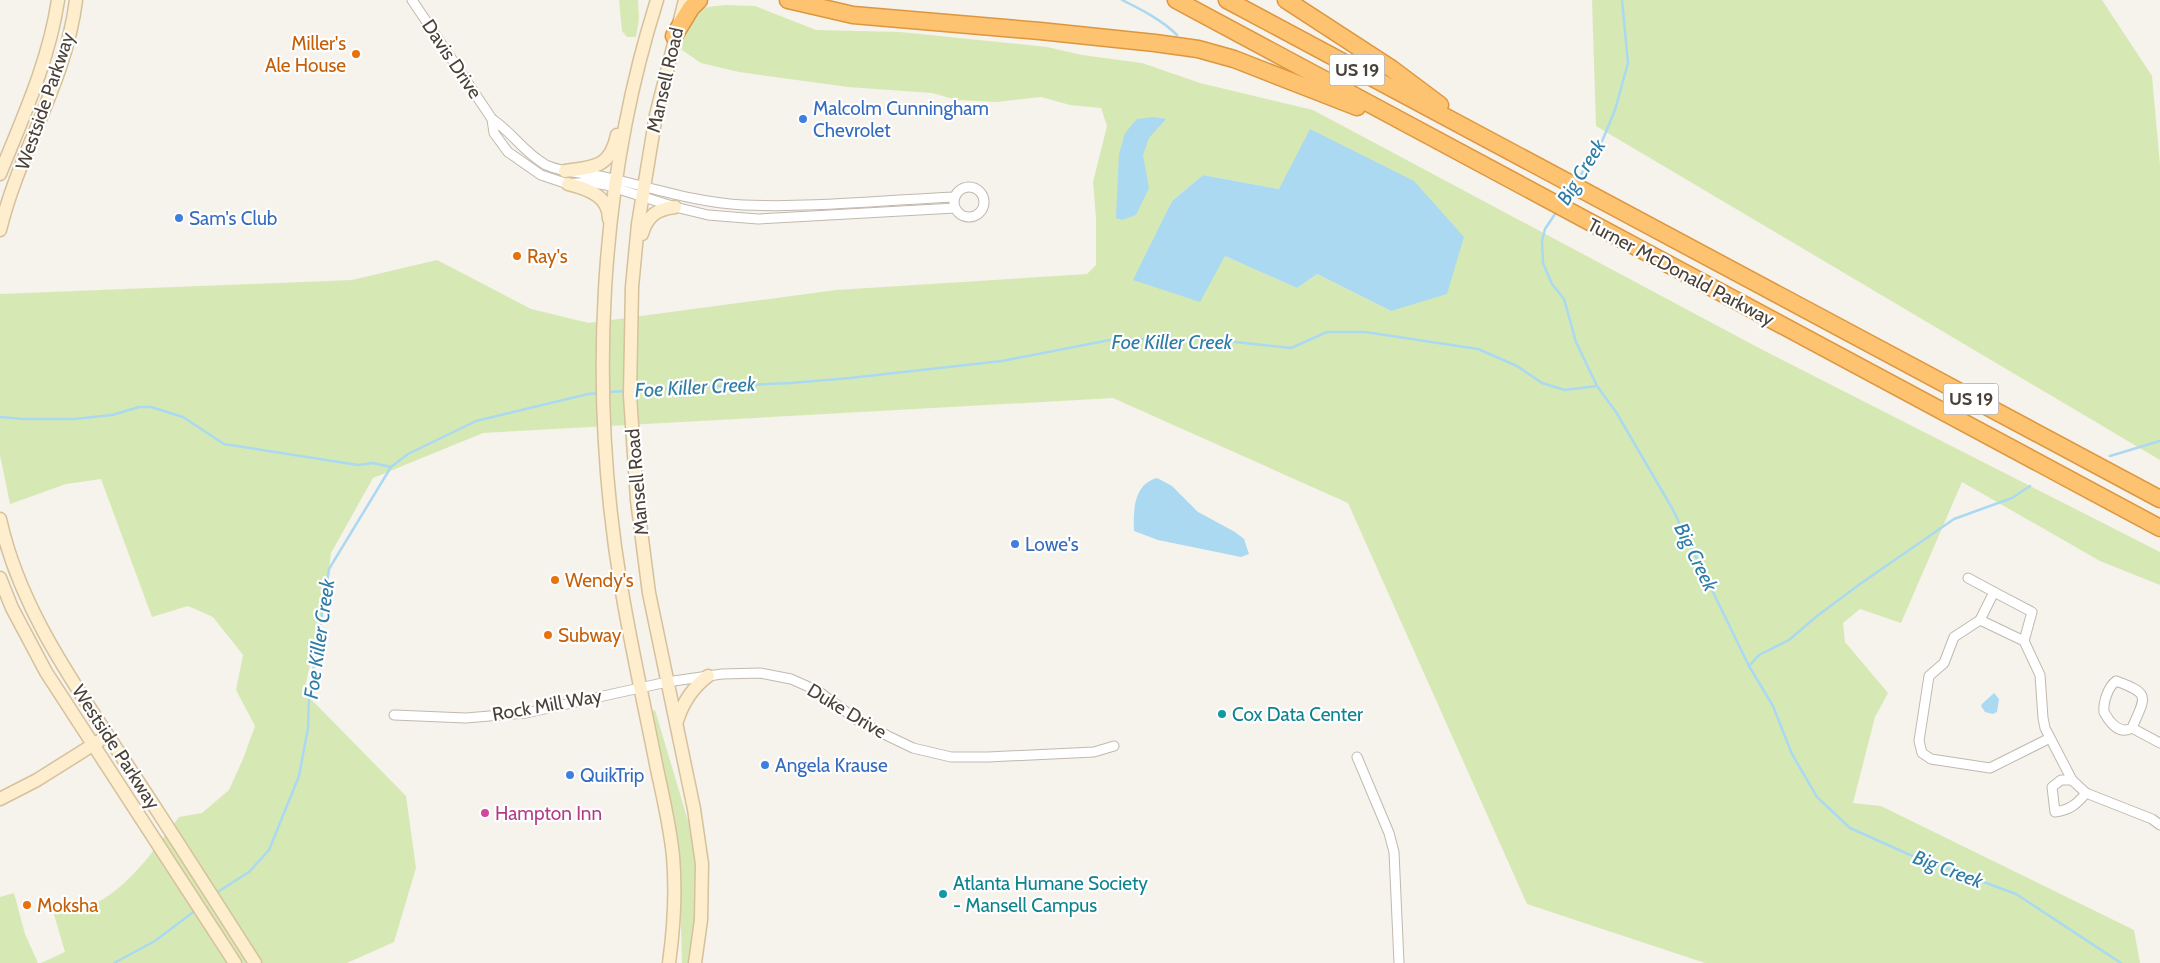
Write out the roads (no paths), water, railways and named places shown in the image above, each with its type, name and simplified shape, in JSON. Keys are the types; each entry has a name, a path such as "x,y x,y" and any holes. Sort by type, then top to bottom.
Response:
{"highway":[{"path":"674,36 691,8 699,0"},
{"path":"788,0 853,15 1040,31 1198,49 1252,65 1422,132"},
{"name":"Turner McDonald Parkway","path":"1176,0 2160,528"},
{"name":"Turner McDonald Parkway","path":"1227,0 2160,499"},
{"path":"1286,0 1392,70 1488,140"}],"main road":[{"name":"Westside Parkway","path":"0,174 38,79 54,26 58,0"},
{"name":"Westside Parkway","path":"0,230 61,65 71,30 76,0"},
{"name":"Mansell Road","path":"657,0 634,87 617,184 608,252 603,350 607,487 616,555 673,855 674,924 669,963"},
{"name":"Mansell Road","path":"685,0 674,36 656,115 643,192 635,255 630,352 632,438 637,500 649,593 694,809 702,864 701,920 695,963"},
{"path":"565,171 596,166 611,155 623,104 634,87"},
{"path":"568,184 596,194 608,208 608,252"},
{"path":"635,255 648,220 662,208 675,207"},
{"name":"Westside Parkway","path":"0,519 16,571 30,605 64,668 256,963"},
{"name":"Westside Parkway","path":"0,578 37,656 106,766 235,963"},
{"path":"676,724 682,705 696,685 708,676"},
{"path":"72,759 79,735 77,720"},
{"path":"0,799 37,780 107,735"},
{"path":"72,759 100,762 106,766"}],"street":[{"name":"Davis Drive","path":"412,0 492,119 504,127 515,141 530,154 546,164 565,171 617,184"},
{"name":"Davis Drive","path":"492,119 494,133 508,152 541,176 568,184 588,182 617,184"},
{"path":"524,165 530,154"},
{"path":"617,184 643,192 675,207 708,215 750,219 955,208"},
{"path":"969,186 979,190 985,199 984,209 976,216 964,217 955,208 955,197 958,192 969,186"},
{"path":"643,192 743,205 790,205 955,197"},
{"path":"1968,578 2032,612 2024,641"},
{"path":"1994,592 1980,620 1954,637 1944,663 1929,676 1919,741 1922,753 1931,760 1990,768 2050,738"},
{"path":"1980,620 2024,641 2037,664 2040,675 2043,718 2050,738 2072,780 2086,792 2152,819 2160,825"},
{"name":"Duke Drive","path":"667,682 708,676 760,673 791,679 818,691 857,720 888,736 913,748 951,756 988,757 1094,752 1114,746"},
{"path":"2116,681 2138,689 2143,695 2143,702 2132,728 2126,731 2119,730 2104,712 2105,701 2116,681"},
{"name":"Rock Mill Way","path":"394,715 466,718 526,713 667,682"},
{"path":"2132,728 2160,743"},
{"path":"1357,757 1389,833 1394,852 1400,963"},
{"path":"2072,780 2061,780 2052,787 2055,812 2065,810 2076,804 2086,792"}],"water":[{"path":"1154,117 1166,119 1149,138 1143,155 1149,188 1136,215 1122,220 1116,218 1119,154 1125,133 1137,119"},
{"path":"1310,129 1414,181 1464,237 1447,294 1391,311 1317,274 1297,288 1225,256 1200,302 1133,280 1172,201 1203,175 1279,189"},
{"path":"1157,478 1172,486 1198,512 1244,539 1249,554 1241,557 1158,540 1134,531 1136,499 1139,492 1149,481"},
{"path":"1994,693 1999,699 1997,712 1993,714 1985,712 1981,706"}],"waterway":[{"path":"1122,0 1158,20 1177,35"},
{"name":"Big Creek","path":"1577,181 1603,139 1615,110 1628,63 1622,0"},
{"name":"Big Creek","path":"1563,202 1571,190"},
{"name":"Big Creek","path":"1557,211 1545,229 1542,241 1543,263 1552,284 1564,299 1576,342 1597,386 1616,412 1672,508 1749,666 1773,706 1792,754 1817,797 1850,828 1908,854 2016,894 2121,963"},
{"name":"Foe Killer Creek","path":"635,390 791,383 850,378 1002,361 1115,339 1207,339 1291,348 1327,332 1365,332 1478,349 1517,366 1542,383 1565,390 1597,386"},
{"name":"Foe Killer Creek","path":"608,392 627,391"},
{"name":"Foe Killer Creek","path":"216,893 249,872 269,850 299,776 308,728 309,697 329,569 391,467 408,454 476,421 588,394 600,393"},
{"path":"0,417 75,419 112,415 139,407 151,407 183,417 224,444 358,465 373,463 391,467"},
{"path":"2110,456 2160,441"},
{"path":"1749,666 1759,655 1789,640 1817,616 1860,584 1954,519 2012,498 2030,486"},
{"name":"Foe Killer Creek","path":"114,963 155,941 196,910"}],"place":[{"name":"Miller's Ale House","path":"356,54"},
{"name":"Malcolm Cunningham Chevrolet","path":"803,119"},
{"name":"Sam's Club","path":"179,218"},
{"name":"Ray's","path":"517,256"},
{"name":"Lowe's","path":"1015,544"},
{"name":"Wendy's","path":"555,580"},
{"name":"Subway","path":"548,635"},
{"name":"Cox Data Center","path":"1222,714"},
{"name":"Angela Krause","path":"765,765"},
{"name":"QuikTrip","path":"570,775"},
{"name":"Hampton Inn","path":"485,813"},
{"name":"Atlanta Humane Society - Mansell Campus","path":"943,894"},
{"name":"Moksha","path":"27,905"}]}
